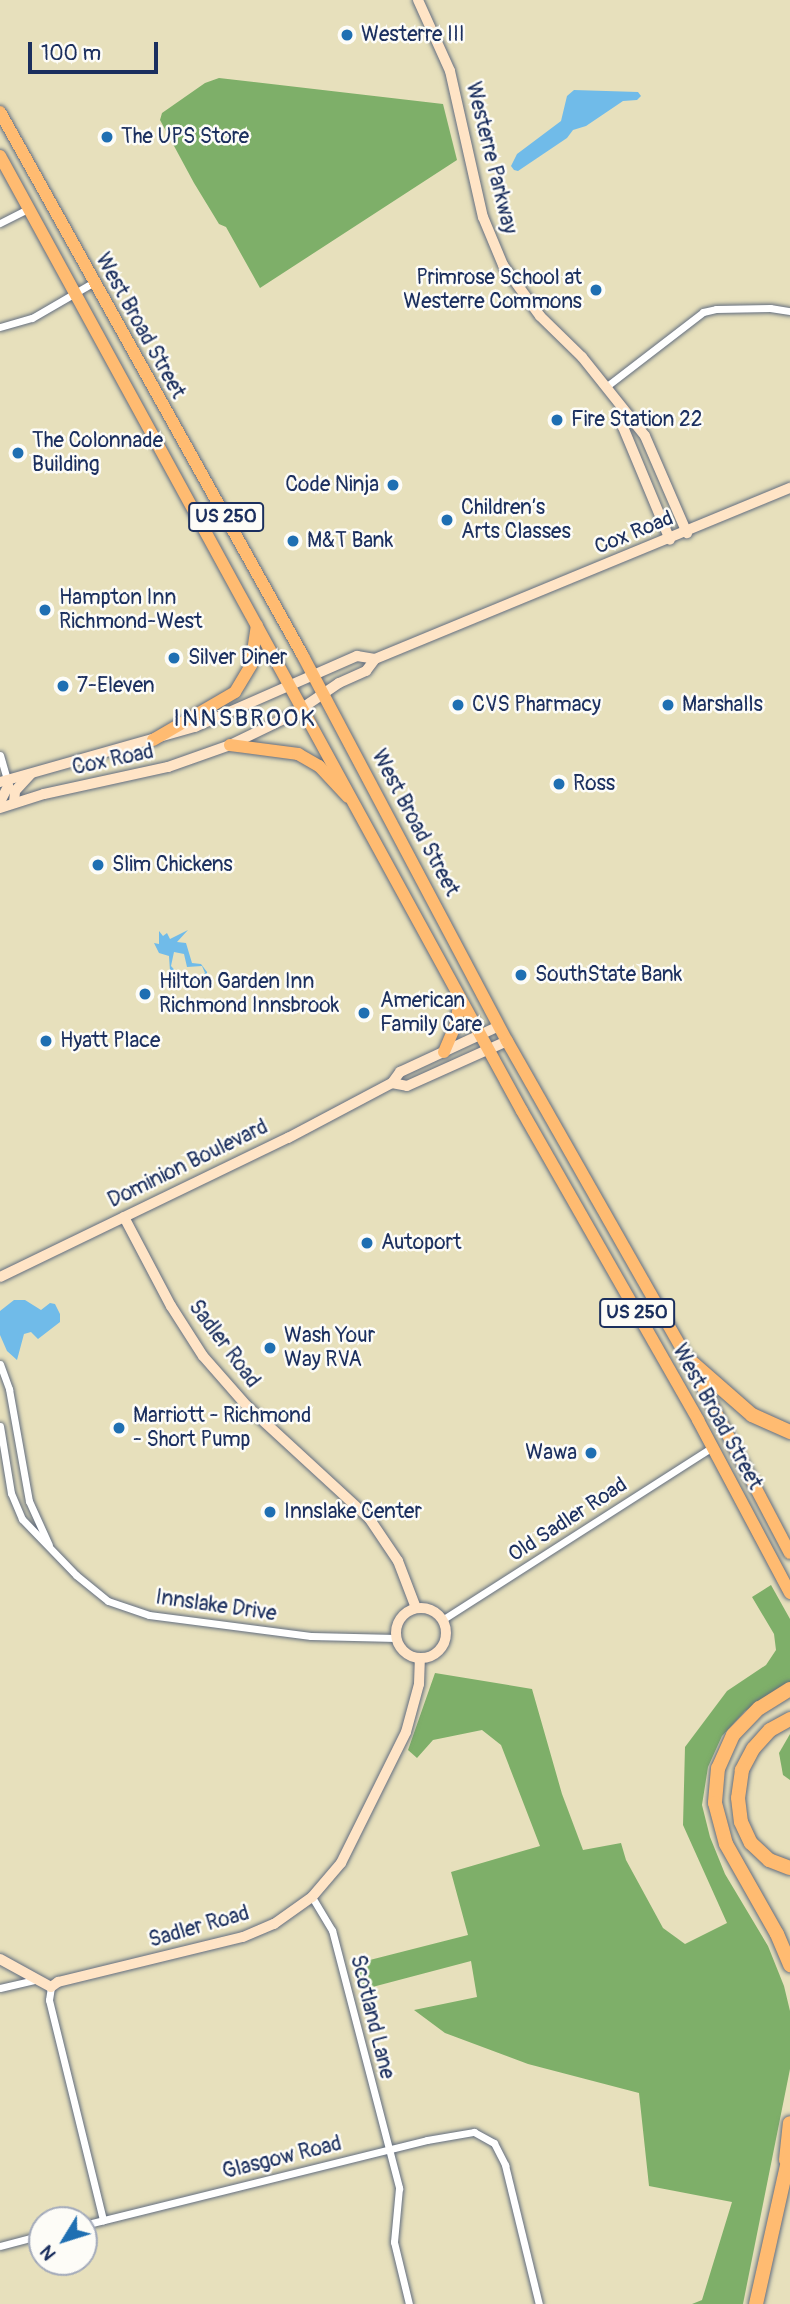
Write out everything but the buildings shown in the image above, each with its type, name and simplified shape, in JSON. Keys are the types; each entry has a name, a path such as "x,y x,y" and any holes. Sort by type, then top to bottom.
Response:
{"highway":[{"path":"688,1359 752,1415 790,1432"},
{"path":"790,1689 759,1708 733,1735 718,1768 715,1789 716,1815 726,1844 777,1934 790,1965"},
{"path":"790,1719 770,1730 753,1749 742,1770 738,1798 741,1822 751,1843 769,1860 790,1868"},
{"path":"785,2170 790,2123"},
{"path":"756,2304 790,2152"}],"main road":[{"name":"West Broad Street","path":"0,113 314,675 507,1041 688,1359 790,1553"},
{"name":"West Broad Street","path":"0,156 480,1035 712,1447 790,1593"},
{"path":"153,740 235,692 251,665 257,625"},
{"path":"230,746 298,754 319,766 338,789 354,802"},
{"path":"443,1052 456,1024 460,997"}],"street":[{"name":"Westerre Parkway","path":"418,0 450,71 492,244 516,287 607,386 645,436 687,533"},
{"path":"0,223 29,208"},
{"path":"0,327 24,322 94,282"},
{"path":"607,386 703,312 716,309 770,308 790,311"},
{"name":"Westerre Parkway","path":"624,411 623,428 670,540"},
{"name":"Cox Road","path":"0,808 159,770 230,746 303,709 366,671 375,659 687,533 790,488"},
{"name":"Cox Road","path":"4,781 209,722 357,656 375,659"},
{"path":"0,755 4,781 8,786 0,802"},
{"path":"14,803 15,791 33,772"},
{"name":"Dominion Boulevard","path":"0,1277 392,1083 400,1072 499,1026"},
{"name":"Dominion Boulevard","path":"392,1083 407,1086 507,1041"},
{"name":"Sadler Road","path":"124,1217 171,1306 203,1356 247,1406 369,1518 398,1561 416,1608"},
{"name":"Innslake Drive","path":"0,1364 11,1400 29,1501 52,1552"},
{"name":"Innslake Drive","path":"0,1426 16,1506 29,1528 93,1591 132,1611 311,1636 396,1638"},
{"name":"Old Sadler Road","path":"443,1620 712,1447"},
{"path":"416,1608 431,1610 443,1620 446,1635 444,1644 433,1656 420,1659 403,1651 396,1638 400,1619 416,1608"},
{"name":"Sadler Road","path":"51,1987 58,1982 243,1937 274,1924 312,1897 341,1863 406,1732 417,1692 420,1659"},
{"name":"Scotland Lane","path":"312,1897 332,1930 399,2188 394,2242 409,2304"},
{"path":"0,1959 51,1987 49,2000 103,2220"},
{"path":"0,1988 34,1980"},
{"name":"Glasgow Road","path":"98,2221 388,2150 474,2132 489,2138 499,2149 539,2304"},
{"path":"0,2246 28,2239"}],"green space":[{"path":"219,78 443,104 457,160 260,288 226,227 219,224 194,183 160,120 162,113 205,83"},
{"path":"771,1585 790,1619 790,1683 745,1711 722,1736 708,1767 702,1805 710,1837 725,1874 768,1946 784,1986 790,2011 790,2069 743,2304 692,2304 702,2300 732,2202 649,2186 639,2093 528,2064 445,2033 414,2010 477,1997 471,1961 361,1990 358,1963 468,1935 451,1872 540,1846 501,1745 482,1730 433,1740 417,1758 408,1750 435,1673 532,1689 562,1794 583,1850 621,1843 626,1860 663,1928 685,1944 727,1923 683,1825 685,1747 727,1691 766,1665 776,1650 774,1634 752,1597"},
{"path":"790,1734 790,1780 783,1775 779,1753"}],"water":[{"path":"574,90 638,92 641,96 637,100 623,101 586,126 573,130 567,138 518,171 514,170 511,166 517,154 561,121 567,96"},
{"path":"188,930 177,942 186,943 192,963 201,964 207,975 201,978 205,973 202,966 187,967 184,954 174,952 171,966 178,974 187,973 188,978 198,983 195,985 170,971 169,956 159,953 154,943 159,944 159,931 163,936 167,933 170,939"},
{"path":"14,1300 25,1300 41,1310 50,1303 55,1304 60,1314 60,1322 38,1339 31,1332 24,1334 17,1360 7,1351 0,1335 0,1311"}],"place":[{"name":"Westerre III","path":"347,35"},
{"name":"The UPS Store","path":"107,137"},
{"name":"Primrose School at Westerre Commons","path":"596,290"},
{"name":"Fire Station 22","path":"557,420"},
{"name":"The Colonnade Building","path":"18,453"},
{"name":"Code Ninja","path":"393,485"},
{"name":"Children’s Arts Classes","path":"447,520"},
{"name":"M&T Bank","path":"293,541"},
{"name":"Hampton Inn Richmond-West","path":"45,610"},
{"name":"Silver Diner","path":"174,658"},
{"name":"7-Eleven","path":"63,686"},
{"name":"CVS Pharmacy","path":"458,705"},
{"name":"Marshalls","path":"668,705"},
{"name":"Ross","path":"559,784"},
{"name":"Slim Chickens","path":"98,865"},
{"name":"SouthState Bank","path":"521,975"},
{"name":"Hilton Garden Inn Richmond Innsbrook","path":"145,994"},
{"name":"American Family Care","path":"364,1013"},
{"name":"Hyatt Place","path":"46,1041"},
{"name":"Autoport","path":"367,1243"},
{"name":"Wash Your Way RVA","path":"270,1348"},
{"name":"Marriott - Richmond - Short Pump","path":"119,1428"},
{"name":"Wawa","path":"591,1453"},
{"name":"Innslake Center","path":"270,1512"}],"district":[{"name":"INNSBROOK","path":"245,719"}]}
